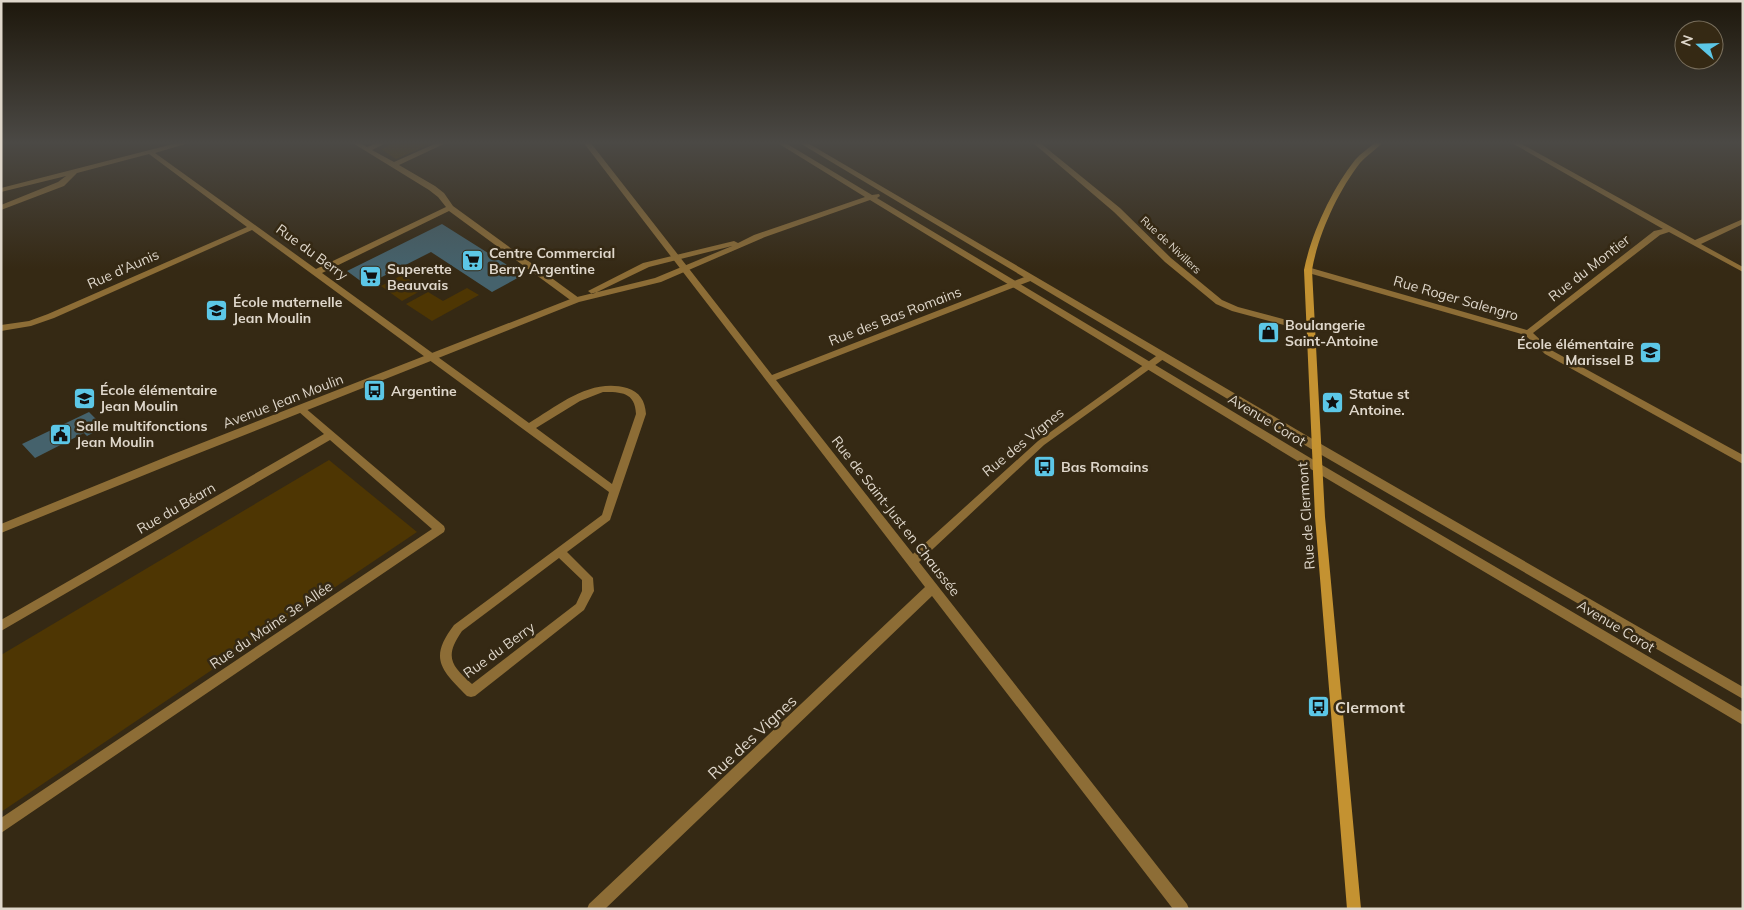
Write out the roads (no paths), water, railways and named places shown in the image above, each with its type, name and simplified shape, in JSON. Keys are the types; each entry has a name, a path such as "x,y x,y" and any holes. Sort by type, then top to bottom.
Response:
{"main road":[{"name":"Rue de Clermont","path":"1345,184 1312,246 1308,270 1320,517 1354,909"}],"street":[{"path":"1,190 23,184"},
{"path":"1,208 60,184"},
{"name":"Rue du Berry","path":"195,184 615,491"},
{"path":"426,184 441,195 450,208 576,300"},
{"name":"Rue de Saint-Just en Chaussée","path":"619,184 1182,909"},
{"name":"Avenue Corot","path":"850,184 1318,468 1743,719"},
{"name":"Avenue Corot","path":"872,184 1317,447 1743,694"},
{"name":"Rue de Nivillers","path":"1086,184 1117,210 1168,260 1219,302 1235,309 1310,329"},
{"path":"1590,184 1743,270"},
{"path":"762,236 886,193"},
{"path":"315,273 450,208"},
{"path":"1696,243 1743,221"},
{"name":"Rue d’Aunis","path":"1,328 30,323 51,316 253,227"},
{"name":"Rue du Montier","path":"1528,333 1657,232 1670,229"},
{"name":"Avenue Jean Moulin","path":"1,529 576,300 633,270 676,257 762,236"},
{"name":"Avenue Jean Moulin","path":"576,300 658,280 762,236"},
{"name":"Rue Roger Salengro","path":"1308,270 1528,333 1548,352 1743,460"},
{"name":"Rue des Bas Romains","path":"770,379 1030,278"},
{"name":"Rue des Vignes","path":"912,561 1041,443 1162,356"},
{"name":"Rue du Berry","path":"529,428 590,392 614,388 622,389 634,395 641,406 641,414 606,517 458,628 450,638 445,650 444,660 447,668 471,692 580,607 588,591 587,578 560,552"},
{"path":"301,409 331,435"},
{"name":"Rue du Béarn","path":"1,626 331,435"},
{"name":"Rue du Maine 3e Allée","path":"1,826 440,529 331,435"},
{"name":"Rue des Vignes","path":"594,909 932,588"}],"place":[{"name":"Centre Commercial Berry Argentine","path":"473,261"},
{"name":"Superette Beauvais","path":"371,277"},
{"name":"École maternelle Jean Moulin","path":"217,310"},
{"name":"Boulangerie Saint-Antoine","path":"1269,333"},
{"name":"École élémentaire Marissel B","path":"1650,352"},
{"name":"Argentine","path":"375,391"},
{"name":"École élémentaire Jean Moulin","path":"84,398"},
{"name":"Statue st Antoine.","path":"1333,402"},
{"name":"Salle multifonctions Jean Moulin","path":"60,434"},
{"name":"Bas Romains","path":"1045,467"},
{"name":"Clermont","path":"1319,707"}]}
